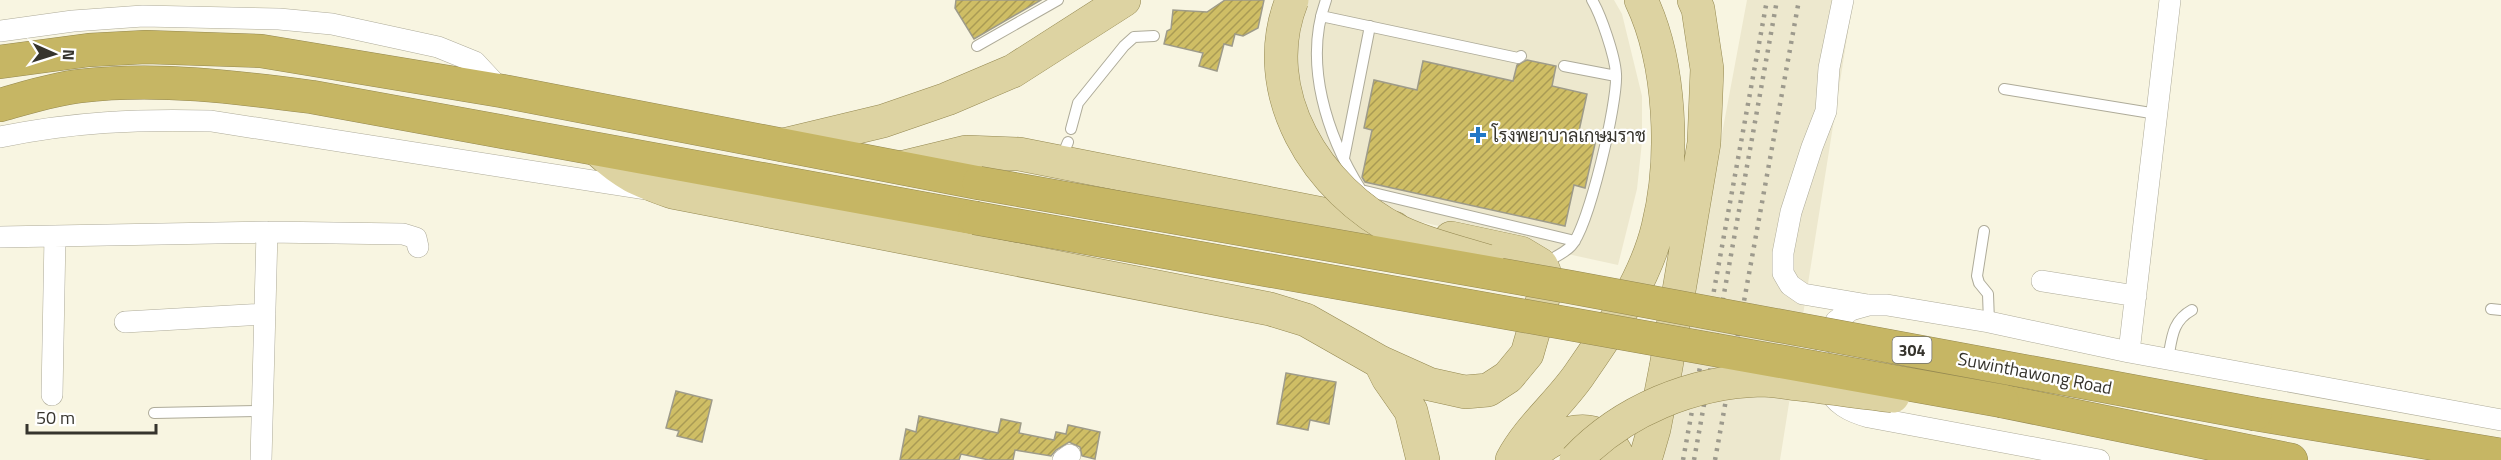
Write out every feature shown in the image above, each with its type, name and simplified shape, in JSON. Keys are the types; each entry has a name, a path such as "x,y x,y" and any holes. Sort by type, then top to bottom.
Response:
{"highway":[{"name":"Suwinthawong Road","path":"0,62 89,50 135,48 261,51 502,91 979,183 1570,287 2254,414 2501,455"},
{"name":"Suwinthawong Road","path":"0,105 79,86 129,83 234,87 312,97 2002,401 2291,460"}],"main road":[{"path":"783,145 883,121 947,99 1013,71 1095,14 1124,0"},
{"path":"1292,0 1281,40 1282,72 1288,104 1297,133 1316,162 1341,190 1367,212 1400,232 1570,287"},
{"path":"1512,460 1521,443 1577,378 1613,326 1640,275 1658,228 1665,184 1666,102 1660,55 1641,0"},
{"path":"1645,460 1654,429 1666,367 1704,143 1707,69 1698,9 1694,0"},
{"path":"598,150 634,179 672,192 1270,309 1306,320 1380,362 1417,379 1447,389 1465,392 1488,390 1508,377 1527,354 1546,288 1541,265 1532,258 1504,248 1064,152 1019,154 966,152 904,167"},
{"path":"1380,362 1411,411 1423,460"},
{"path":"1576,460 1590,445 1617,425 1649,408 1687,392 1722,384 1762,380 1963,403 2002,401"},
{"path":"1528,460 1536,450 1556,436 1570,431 1584,431 1598,436 1610,445 1619,460"}],"street":[{"path":"1843,0 1829,68 1826,111 1791,212 1783,253 1783,273 1790,285 1803,294 1989,322 2129,352 2501,420"},
{"path":"2129,352 2170,0"},
{"path":"0,31 73,21 143,16 279,19 333,24 438,47 475,63 502,91"},
{"path":"0,137 88,122 138,119 211,121 606,184 672,192"},
{"path":"261,460 267,232"},
{"path":"0,237 267,232 403,234 416,238 418,247"},
{"path":"52,395 55,236"},
{"path":"2042,281 2136,296"},
{"path":"1869,305 1851,310 1836,321 1826,336 1820,354 1821,372 1827,388 1838,402 1852,412 2099,460"},
{"path":"125,322 265,314"}],"lane":[{"path":"977,46 1058,0"},
{"path":"1326,0 1321,16 1317,69 1326,112 1344,158 1361,190 1575,241"},
{"path":"1541,265 1571,247 1582,229 1593,197 1614,94 1616,76 1600,14 1592,0"},
{"path":"1321,16 1518,58 1521,56"},
{"path":"1344,158 1370,26"},
{"path":"1071,129 1078,103 1124,46 1134,37 1154,36"},
{"path":"1564,66 1616,76"},
{"path":"2004,89 2157,114"},
{"path":"1984,231 1977,276 1979,283 1988,294 1989,322"},
{"path":"2168,359 2178,320 2192,310"},
{"path":"154,413 262,411"}],"shaded area":[{"name":"โรงพยาบาลเกษมราช","path":"1308,0 1614,0 1622,14 1642,96 1642,142 1637,189 1618,265 1407,219 1361,190 1309,128 1292,66 1298,29"},
{"path":"1747,0 1853,0 1780,460 1661,460"}],"building":[{"path":"956,0 1041,0 974,39 955,8"},
{"path":"1225,0 1264,0 1258,28 1243,36 1235,34 1232,46 1224,44 1217,71 1199,66 1203,53 1164,44 1167,31 1171,29 1173,10 1207,12"},
{"path":"1527,60 1556,66 1552,86 1587,94 1579,131 1597,135 1585,188 1574,185 1565,226 1365,182 1362,177 1372,130 1364,128 1374,80 1417,90 1423,61 1513,81 1517,65"},
{"path":"1286,373 1336,382 1329,424 1310,420 1308,430 1277,424"},
{"path":"676,391 712,400 702,442 677,436 679,431 666,428"},
{"path":"919,416 998,433 1001,419 1021,423 1019,433 1054,440 1056,432 1066,434 1068,425 1100,432 1095,459 1082,456 1080,447 1069,442 1051,456 1015,450 1013,460 989,460 961,454 959,460 900,460 906,429 916,432"}],"railway":[{"path":"1683,460 1767,0"},
{"path":"1694,460 1777,0"},
{"path":"1715,460 1799,0"}],"place":[{"name":"โรงพยาบาลเกษมราช","path":"1478,135"}]}
